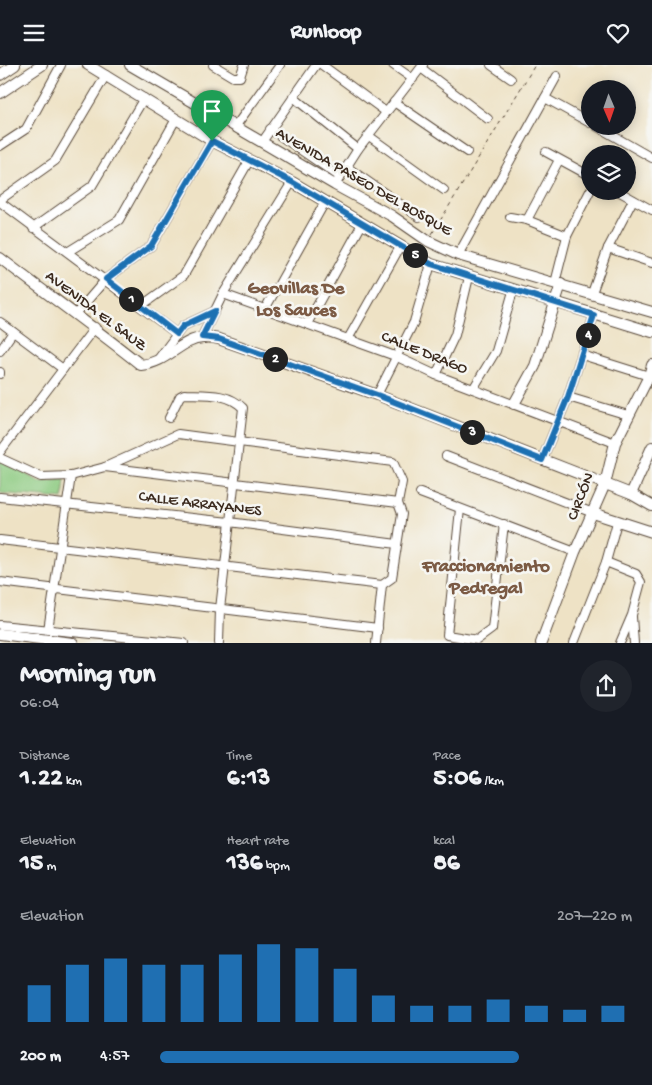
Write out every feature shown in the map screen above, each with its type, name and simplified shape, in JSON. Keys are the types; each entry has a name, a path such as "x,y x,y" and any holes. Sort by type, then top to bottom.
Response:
{"main road":[{"path":"0,75 15,65"},
{"path":"0,93 42,65"},
{"path":"88,65 212,141 292,182 431,264 513,291 652,332"},
{"name":"AVENIDA PASEO DEL BOSQUE","path":"130,65 235,127 337,181 428,241 458,255 652,311"},
{"name":"AVENIDA EL SAUZ","path":"0,258 75,315 95,327 141,365 155,364 187,343 202,337"},
{"path":"514,403 535,367 555,303 558,283"},
{"path":"202,337 219,339 377,395 631,494 652,506"},
{"name":"CIRCÓN","path":"541,643 575,552 605,484 615,443 649,376 652,365"},
{"path":"631,494 651,453"},
{"path":"593,513 652,532"},
{"path":"0,634 73,643"}],"street":[{"path":"0,146 26,129 61,65"},
{"path":"213,65 233,77 240,77 244,65"},
{"path":"235,127 280,65"},
{"path":"262,142 316,65"},
{"path":"322,65 386,112"},
{"path":"394,65 413,79"},
{"path":"491,65 511,79"},
{"path":"270,129 337,181 358,149 422,67 488,119"},
{"path":"106,75 55,161 0,201 33,228 69,251 177,334"},
{"path":"458,255 556,76"},
{"path":"293,97 358,149"},
{"path":"33,228 92,186 144,98"},
{"path":"545,98 581,118"},
{"path":"394,102 467,152"},
{"path":"69,251 119,220 176,119"},
{"path":"612,135 652,157"},
{"path":"369,136 444,190"},
{"path":"75,315 106,279 151,246 212,141"},
{"path":"546,152 581,171"},
{"path":"527,220 559,160"},
{"path":"141,306 184,275 249,161"},
{"path":"347,167 419,217"},
{"path":"202,337 223,294 292,182"},
{"path":"558,283 567,236 585,200"},
{"path":"592,293 608,248 633,200 652,210"},
{"path":"265,309 325,202"},
{"path":"510,217 527,220 567,236"},
{"path":"307,324 362,224"},
{"path":"348,339 400,247"},
{"path":"608,248 652,263"},
{"path":"377,395 395,356 414,322 431,264"},
{"path":"436,375 455,335 469,277"},
{"path":"473,389 496,351 513,291"},
{"name":"CALLE DRAGO","path":"223,294 395,356 436,375 514,403 615,443"},
{"path":"155,364 183,326 215,311"},
{"path":"542,460 568,397 594,315"},
{"path":"0,322 62,369"},
{"path":"0,452 95,327"},
{"path":"0,351 14,332"},
{"path":"582,355 649,376"},
{"path":"170,418 180,396 184,394 222,395 237,402 243,408 224,567 219,643"},
{"path":"568,397 628,415"},
{"path":"0,458 41,477 70,475 105,467 178,434 393,462 402,482 398,503 402,514 392,578 382,585 0,540"},
{"path":"446,456 593,513"},
{"path":"105,467 398,503"},
{"path":"48,630 70,475"},
{"path":"420,493 575,552"},
{"name":"CALLE ARRAYANES","path":"0,497 229,522 397,544"},
{"path":"460,509 447,635 477,639 492,629 504,524"},
{"path":"574,643 606,562 617,522"},
{"path":"606,562 636,574 641,582 632,615 620,643"},
{"path":"0,582 378,628"},
{"path":"376,643 382,585"},
{"path":"632,615 634,643"},
{"path":"0,625 184,643"}],"path":[{"path":"428,241 535,65"}],"green space":[{"path":"0,460 40,482 65,479 63,499 0,493"}],"district":[{"name":"Geovillas De Los Sauces","path":"296,300"},
{"name":"Fraccionamiento Pedregal","path":"486,578"}],"route":[{"path":"212,141 292,182 431,264 594,315 568,397 542,460 377,395 219,339 202,337 215,311 183,326 177,334 106,279 151,246 212,141"}]}
